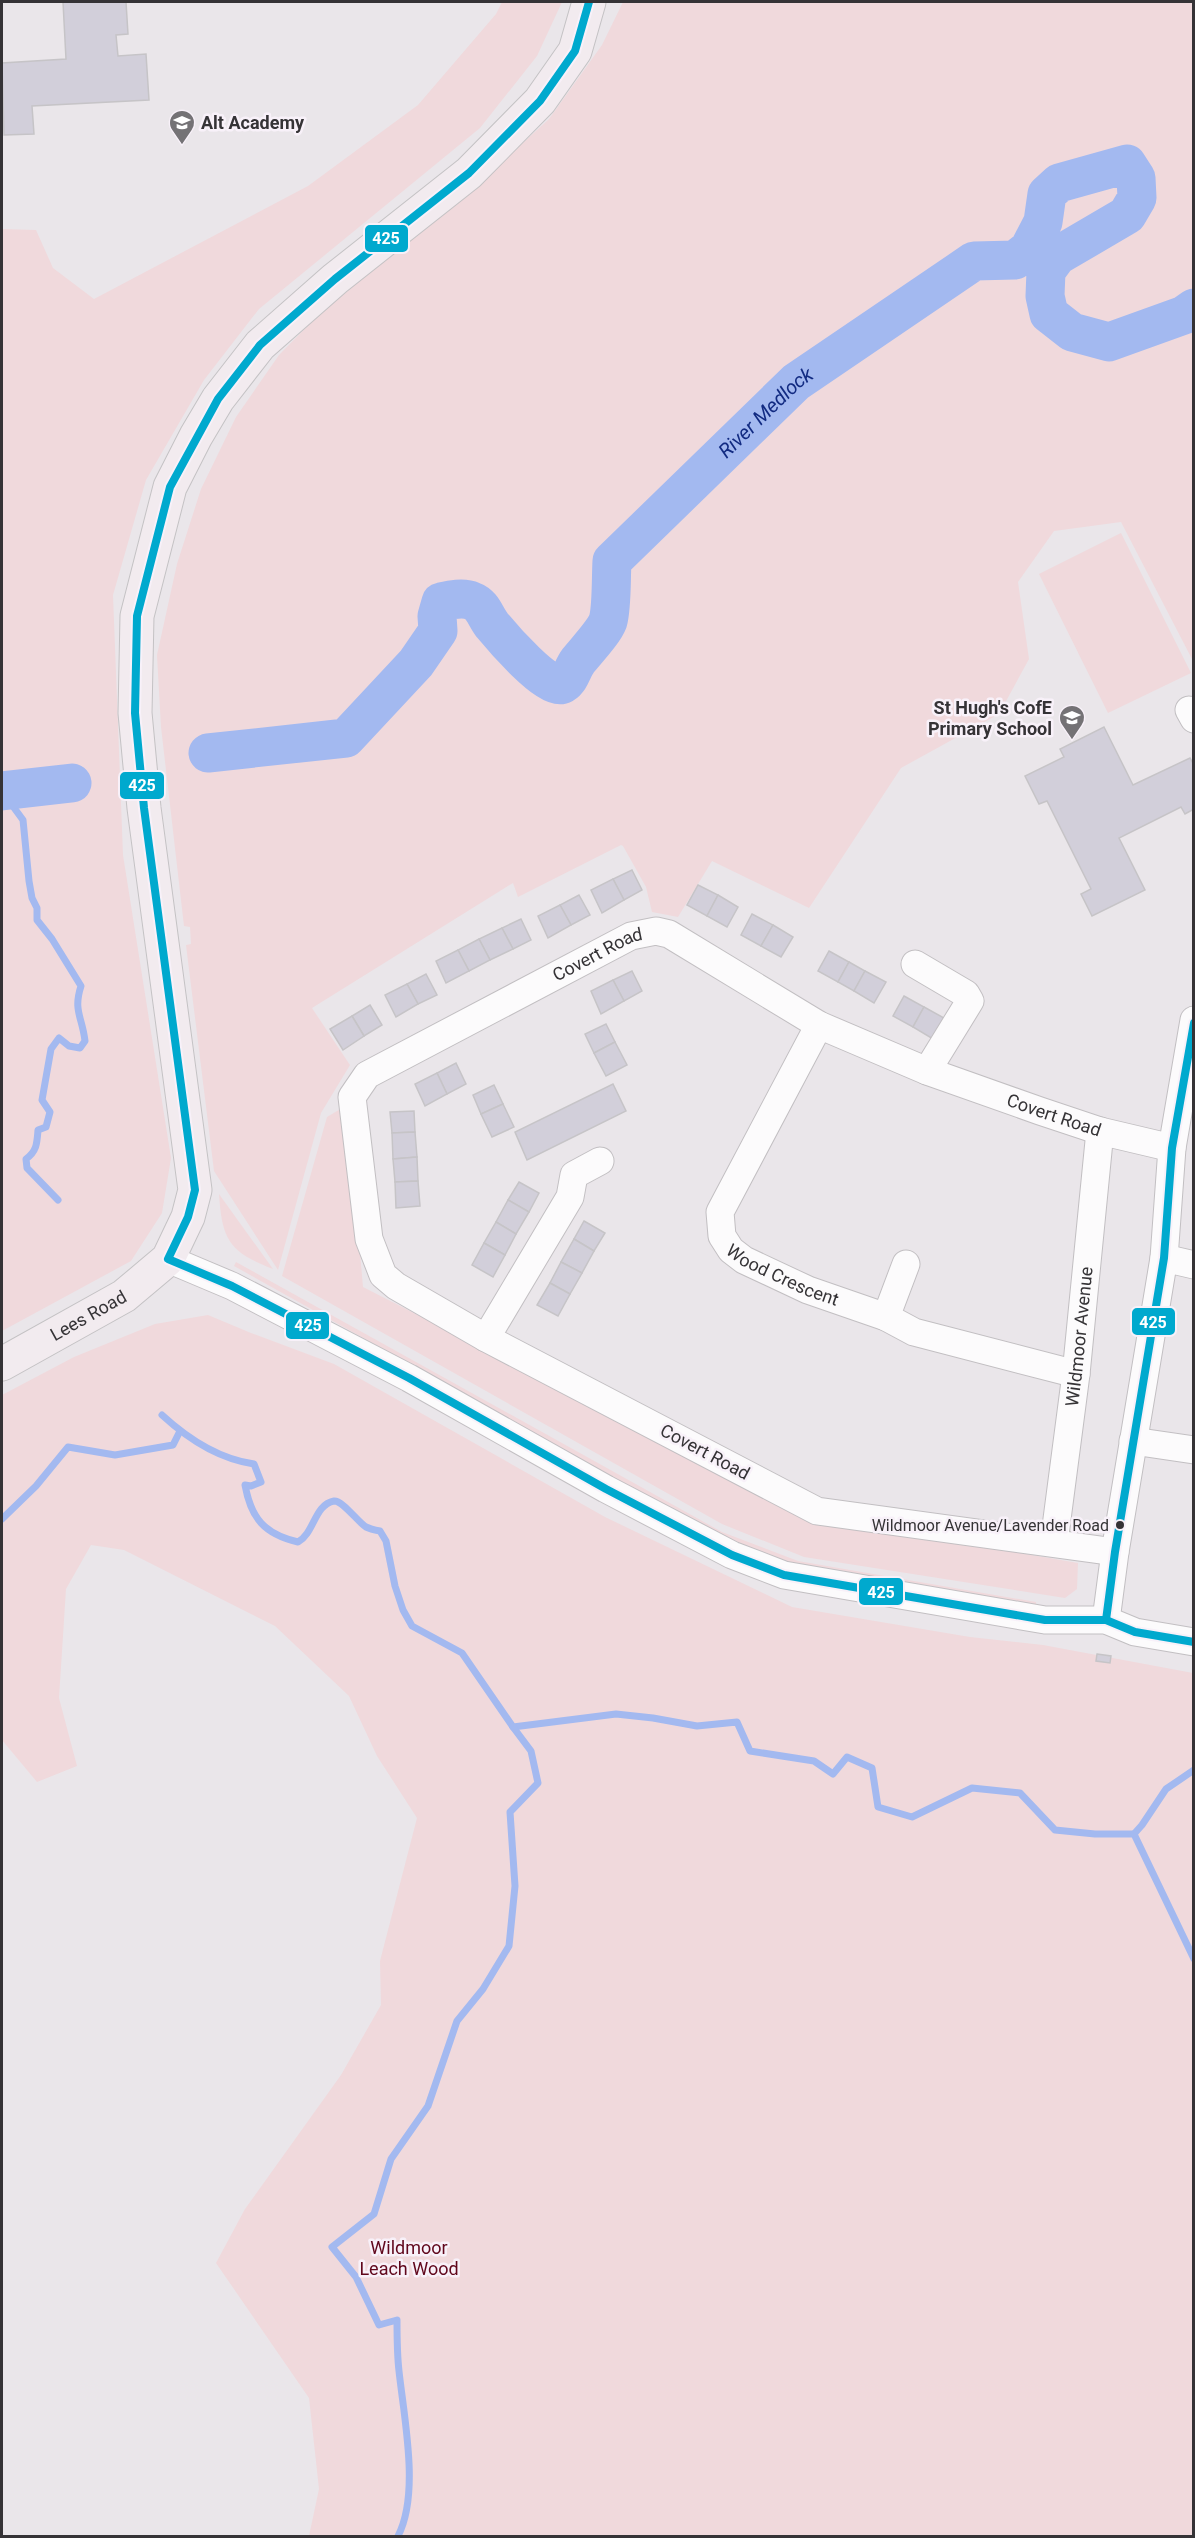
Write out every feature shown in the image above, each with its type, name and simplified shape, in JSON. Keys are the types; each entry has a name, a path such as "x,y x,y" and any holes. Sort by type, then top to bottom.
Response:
{"main road":[{"path":"168,1259 188,1217 195,1190 144,808 135,713 137,616 170,487 195,436 218,399 260,345 335,279 469,173 540,101 575,51 589,2"},
{"name":"Lees Road","path":"2,1364 124,1296 168,1259"}],"street":[{"name":"Covert Road","path":"1115,1552 817,1511 486,1338 396,1286 383,1275 376,1262 369,1239 352,1097 367,1075 631,936 656,931 669,934 819,1025 927,1071 1100,1131 1172,1148"},
{"path":"915,964 966,994 970,1001 927,1071"},
{"path":"1106,1620 1115,1552 1164,1258 1172,1148 1194,1020"},
{"name":"Wood Crescent","path":"819,1025 720,1212 722,1236 731,1251 744,1260 808,1290 886,1317 914,1332 1076,1374"},
{"name":"Wildmoor Avenue","path":"1054,1542 1076,1374 1100,1131"},
{"path":"486,1338 570,1197 574,1175 600,1161"},
{"path":"1164,1258 1194,1265"},
{"path":"168,1259 232,1286 409,1378 606,1489 732,1555 784,1575 1045,1620 1106,1620 1135,1632 1194,1642"},
{"path":"886,1317 906,1264"},
{"path":"1133,1441 1194,1450"}],"green space":[{"path":"502,2 562,2 537,56 480,128 259,309 204,380 146,480 113,595 123,855 171,1158 162,1213 131,1261 2,1331 2,229 36,230 53,268 94,299 308,186 418,105 496,14"},
{"path":"623,2 1193,2 1193,661 1121,522 1054,531 1018,582 1029,659 999,714 901,768 809,908 712,861 678,917 652,912 646,887 621,845 518,897 513,883 312,1008 350,1065 321,1113 278,1270 214,1171 186,945 191,944 190,927 184,926 161,727 157,655 177,564 201,489 236,417 279,355 341,292 478,184 549,119 602,45"},
{"path":"1121,533 1191,673 1108,713 1039,574"},
{"path":"347,1105 363,1287 814,1517 1078,1563 1077,1589 1065,1598 804,1557 722,1524 282,1276 327,1117"},
{"path":"219,1194 273,1269 246,1257 231,1242 223,1223"},
{"path":"236,1262 722,1532 798,1561 1036,1602 1036,1606 798,1565 721,1537 234,1266"},
{"name":"Wildmoor Leach Wood","path":"208,1315 334,1364 605,1517 792,1607 970,1637 1043,1645 1193,1673 1193,2536 309,2536 319,2489 309,2398 216,2263 245,2209 341,2075 381,2005 380,1961 417,1818 377,1756 349,1696 275,1626 124,1550 91,1545 66,1589 59,1698 77,1766 37,1782 2,1740 2,1395 74,1357 155,1324"}],"building":[{"path":"63,2 126,2 128,34 116,35 118,56 146,54 149,100 32,106 34,134 4,135 2,63 66,59"},
{"path":"1104,727 1133,785 1190,758 1194,765 1194,809 1185,814 1181,807 1119,838 1145,890 1092,916 1081,894 1091,889 1047,801 1039,804 1025,776 1064,757 1060,749"},
{"path":"632,870 642,890 624,900 613,879"},
{"path":"613,879 624,900 602,913 591,890"},
{"path":"698,885 718,895 707,916 687,905"},
{"path":"579,895 590,915 571,925 560,905"},
{"path":"718,895 738,907 727,927 707,916"},
{"path":"560,905 571,925 548,938 538,916"},
{"path":"752,914 773,925 761,946 741,935"},
{"path":"521,919 531,940 513,949 502,928"},
{"path":"773,925 793,937 781,957 761,946"},
{"path":"502,928 513,949 490,960 479,939"},
{"path":"479,939 490,960 469,971 458,950"},
{"path":"458,950 469,971 446,983 436,961"},
{"path":"829,951 849,962 838,982 818,971"},
{"path":"849,962 865,971 854,991 838,982"},
{"path":"632,971 642,991 624,1001 613,980"},
{"path":"865,971 886,982 874,1003 854,991"},
{"path":"426,974 437,995 418,1004 407,984"},
{"path":"613,980 624,1001 601,1014 591,991"},
{"path":"407,984 418,1004 396,1017 385,995"},
{"path":"904,996 924,1007 913,1027 893,1016"},
{"path":"370,1005 382,1025 364,1036 352,1016"},
{"path":"924,1007 944,1018 933,1039 913,1027"},
{"path":"352,1016 364,1036 343,1050 330,1029"},
{"path":"606,1024 615,1042 594,1053 585,1034"},
{"path":"615,1042 627,1065 606,1076 594,1053"},
{"path":"456,1063 466,1084 447,1094 437,1073"},
{"path":"437,1073 447,1094 425,1106 415,1084"},
{"path":"613,1084 626,1111 527,1160 515,1132"},
{"path":"494,1085 503,1104 481,1114 473,1095"},
{"path":"503,1104 514,1127 492,1137 481,1114"},
{"path":"414,1111 415,1132 392,1133 390,1112"},
{"path":"415,1132 417,1157 393,1159 392,1133"},
{"path":"417,1157 418,1181 395,1182 393,1159"},
{"path":"418,1181 420,1206 396,1208 395,1182"},
{"path":"519,1182 539,1193 529,1212 508,1200"},
{"path":"508,1200 529,1212 516,1234 496,1222"},
{"path":"584,1221 605,1233 594,1251 574,1239"},
{"path":"496,1222 516,1234 505,1255 484,1243"},
{"path":"574,1239 594,1251 582,1273 561,1262"},
{"path":"484,1243 505,1255 493,1277 472,1265"},
{"path":"561,1262 582,1273 570,1294 550,1283"},
{"path":"550,1283 570,1294 558,1316 537,1305"},
{"path":"1097,1654 1111,1656 1110,1663 1096,1661"}],"waterway":[{"name":"River Medlock","path":"208,753 346,738 416,663 438,631 437,616 441,602 448,600 465,599 476,603 497,631 526,662 547,680 563,684 608,621 612,561 796,382 974,261 1015,260 1029,249 1043,222 1047,194 1059,183 1127,164 1136,178 1137,198 1127,215 1057,256 1046,271 1045,296 1049,314 1072,332 1109,342 1184,315 1194,308"},
{"name":"River Medlock","path":"2,791 72,783"},
{"path":"2,805 12,805 23,820 29,881 32,898 37,908 37,920 52,939 81,986 78,1008 85,1041 80,1048 69,1046 59,1038 51,1049 42,1100 50,1112 46,1127 38,1130 37,1143 26,1159 27,1168 58,1200"},
{"path":"162,1415 182,1432 204,1446 228,1457 254,1464 261,1482 251,1486 245,1485 251,1507 261,1523 276,1534 298,1542 304,1538 322,1508 334,1501 341,1504 366,1527 380,1531 386,1541 395,1586 403,1610 412,1626 462,1653 513,1727 616,1714 697,1726 737,1722 750,1751 814,1761 833,1774 847,1757 872,1768 878,1807 912,1817 972,1788 1020,1793 1055,1830 1095,1834 1134,1834 1194,1959"},
{"path":"2,1519 36,1486 68,1447 115,1455 173,1445 180,1431"},
{"path":"398,2536 405,2519 408,2499 409,2455 398,2365 397,2320 379,2325 356,2277 332,2247 374,2214 391,2159 428,2106 457,2021 483,1989 509,1946 515,1886 510,1812 538,1783 531,1751 513,1727"},
{"path":"1134,1834 1166,1789 1194,1770"}],"transit line":[{"name":"425","path":"589,2 575,51 540,101 469,173 335,279 260,345 218,399 170,487 137,616 135,713 144,808 195,1190 188,1217 168,1259 232,1286 409,1378 606,1489 732,1555 784,1575 1045,1620 1106,1620 1135,1632 1194,1642"},
{"name":"425","path":"1106,1620 1115,1552 1164,1258 1172,1148 1194,1023"}],"place":[{"name":"Alt Academy","path":"182,146"},
{"name":"St Hugh's CofE Primary School","path":"1072,741"},
{"name":"Wildmoor Avenue/Lavender Road","path":"1120,1525"}]}
